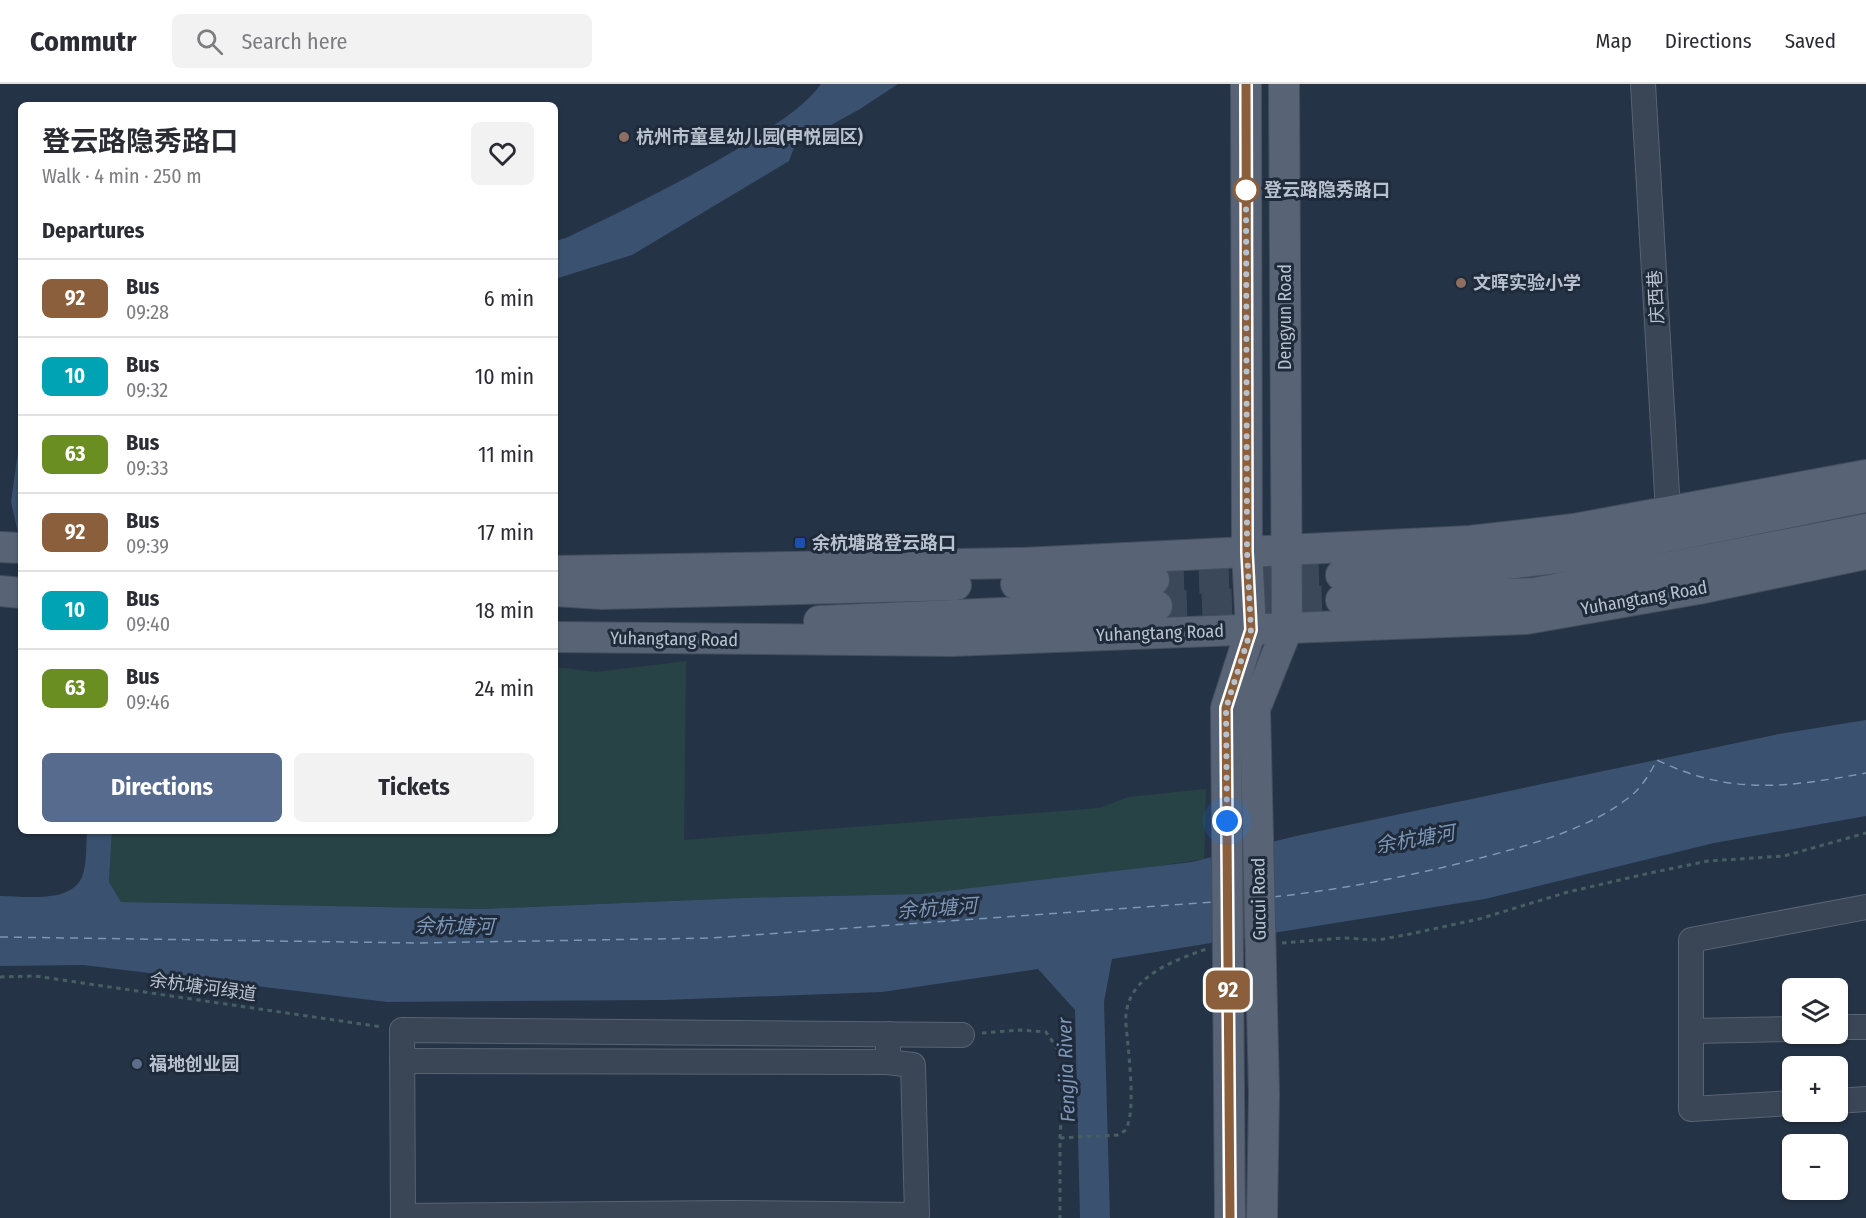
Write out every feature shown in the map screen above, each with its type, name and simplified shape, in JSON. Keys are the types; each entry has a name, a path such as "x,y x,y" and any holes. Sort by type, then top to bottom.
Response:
{"main road":[{"path":"1246,84 1247,552"},
{"name":"Dengyun Road","path":"1284,84 1286,550"},
{"path":"558,571 1023,563 1470,541 1574,529 1866,475"},
{"name":"Yuhangtang Road","path":"1866,497 1573,556 1456,570 1341,588 1535,593 1866,529"},
{"name":"Gucui Road","path":"1262,1218 1264,1094 1255,709 1287,629 1286,550"},
{"name":"Gucui Road","path":"1230,1218 1226,708 1251,630 1247,552"},
{"name":"Yuhangtang Road","path":"558,637 951,641 1526,619 1698,589 1866,554"},
{"name":"Yuhangtang Road","path":"558,591 602,594 1156,593 789,623 558,619"}],"street":[{"name":"庆西巷","path":"1643,84 1668,511"},
{"path":"1782,1104 1691,1109 1690,940 1866,907"},
{"path":"1848,1027 1866,1027"},
{"path":"402,1061 887,1062 913,1065 917,1215 403,1217 402,1061 402,1029 962,1035"},
{"path":"1691,1031 1782,1029"},
{"path":"887,1062 889,1034"},
{"path":"1848,1100 1866,1099"}],"path":[{"path":"1275,943 1343,938 1378,940 1410,934 1650,873 1708,861 1784,856 1866,833"},
{"path":"1060,1138 1118,1136 1126,1130 1130,1120 1130,1040 1126,1024 1130,996 1160,967 1207,949"},
{"name":"余杭塘河绿道","path":"0,977 35,976 402,1029"},
{"path":"962,1035 1020,1030 1046,1032 1062,1054 1060,1218"}],"green space":[{"path":"686,661 684,840 1099,808 1128,797 1206,789 1204,859 1106,874 921,894 741,898 482,909 121,902 109,882 112,834 558,834 558,667 596,672"}],"water":[{"path":"821,84 898,84 860,109 795,145 789,161 632,255 558,278 558,240 640,202 738,149 808,99"},
{"path":"18,452 18,534 11,502"},
{"name":"余杭塘河","path":"1866,720 1866,816 1714,843 1485,899 1112,959 1104,1002 1110,1218 1080,1218 1075,1010 1038,969 882,992 663,1000 387,1002 83,965 0,966 0,896 46,897 68,891 76,886 85,866 87,834 112,834 109,882 121,902 482,909 741,898 921,894 1192,862 1296,836 1779,734"}],"ferry route":[{"path":"1273,897 1354,886 1408,875 1488,856 1560,834 1595,819 1627,799 1641,786 1657,760 1684,771 1735,784 1785,785 1866,773"},
{"path":"0,937 416,943 710,938 1214,902"}],"tunnel":[{"path":"1154,580 1341,575"},
{"path":"1157,606 1341,600"}],"bus line":[{"name":"92","path":"1230,1218 1226,708 1251,630 1247,552 1246,84"}],"place":[{"name":"杭州市童星幼儿园(申悦园区)","path":"624,137"},
{"name":"登云路隐秀路口","path":"1246,190"},
{"name":"文晖实验小学","path":"1461,283"},
{"name":"余杭塘路登云路口","path":"800,543"},
{"name":"福地创业园","path":"137,1064"}],"route":[{"path":"1227,821 1226,708 1251,630 1247,552 1246,190"}],"water label":[{"name":"Fengjia River","path":"1066,1070"}]}
